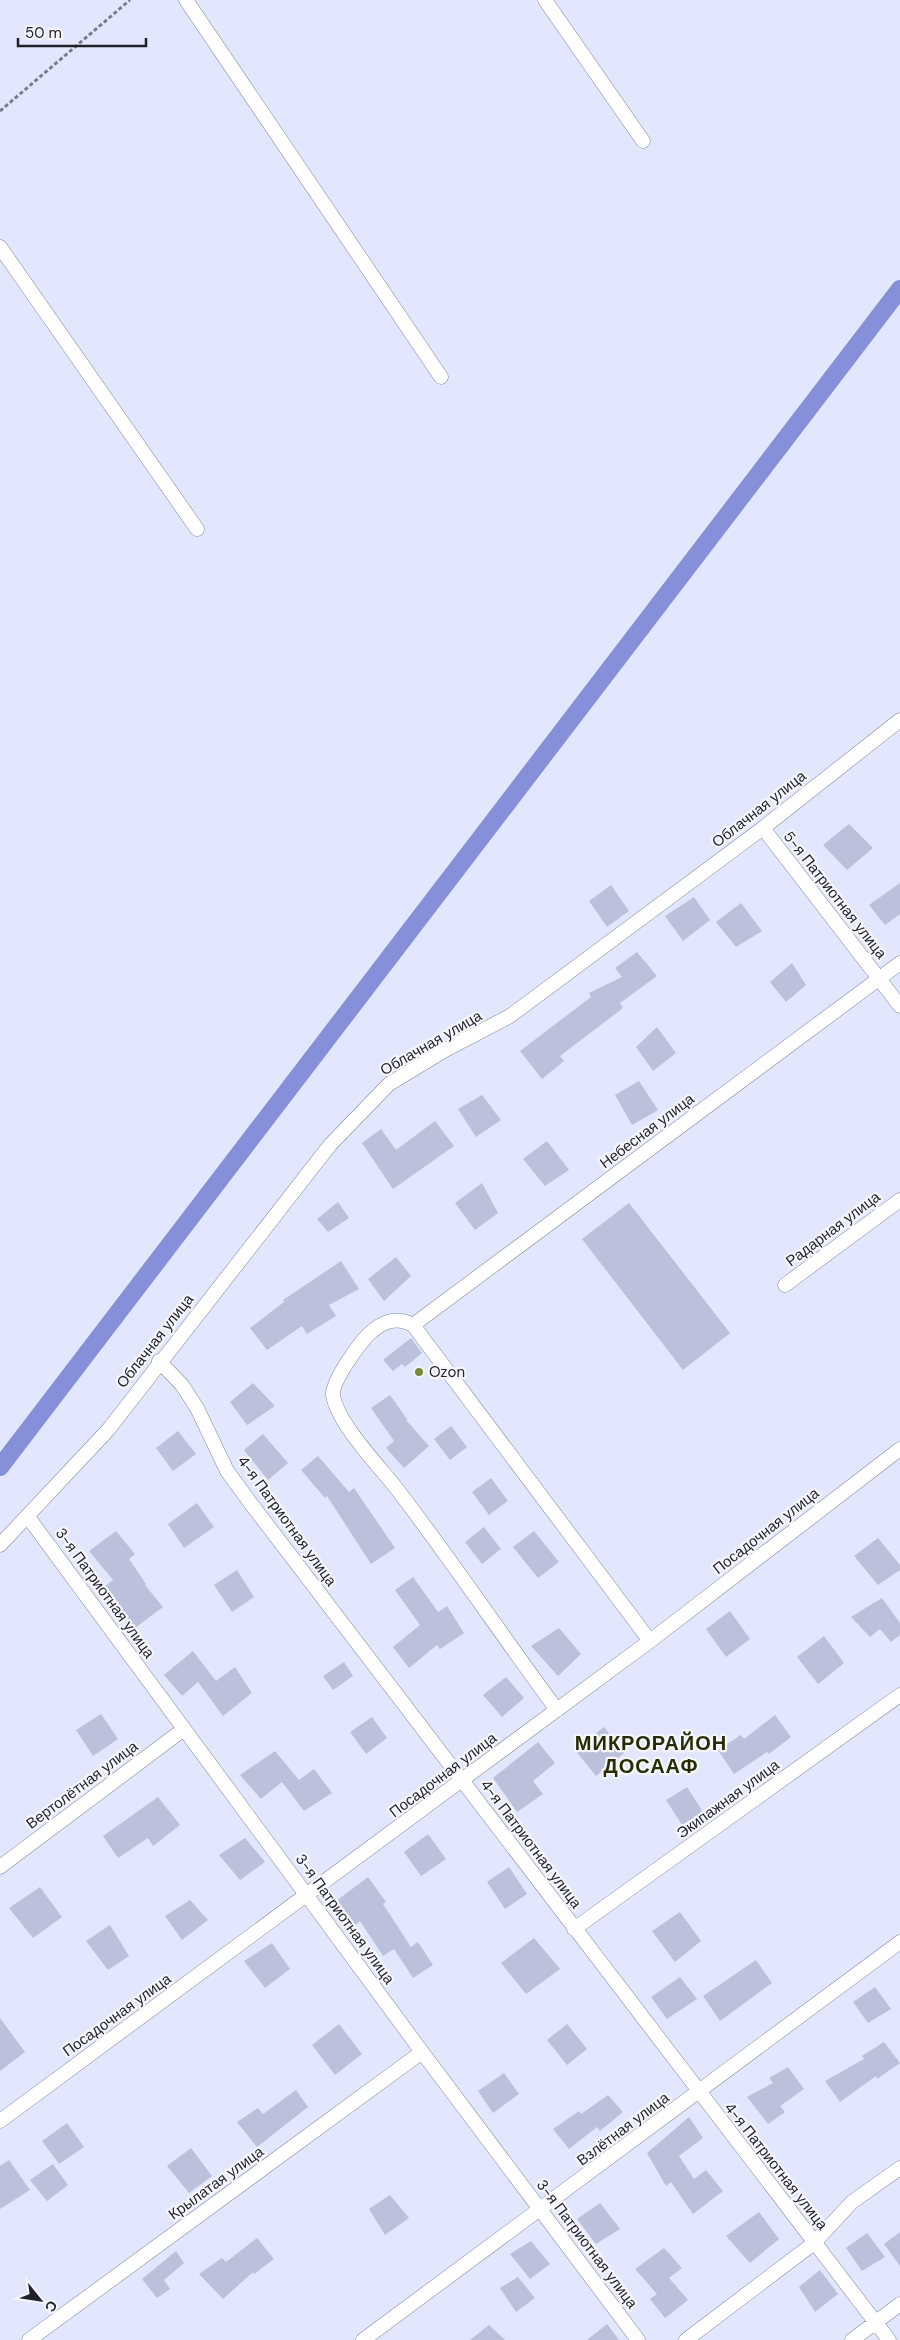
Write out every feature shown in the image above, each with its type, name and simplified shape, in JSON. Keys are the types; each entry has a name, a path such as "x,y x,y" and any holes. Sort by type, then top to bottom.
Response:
{"street":[{"path":"186,0 441,377"},
{"path":"545,0 643,141"},
{"path":"0,247 197,529"},
{"name":"Облачная улица","path":"0,1545 108,1430 159,1361 330,1144 389,1084 445,1050 510,1016 763,828 900,720"},
{"name":"5-я Патриотная улица","path":"763,828 900,1006"},
{"name":"Небесная улица","path":"413,1325 900,963"},
{"name":"Радарная улица","path":"785,1285 900,1200"},
{"path":"557,1710 397,1489 340,1416 333,1394 338,1377 370,1334 390,1321 402,1319 413,1325 650,1641"},
{"name":"4-я Патриотная улица","path":"159,1361 182,1385 197,1408 227,1471 698,2093 889,2340"},
{"name":"Посадочная улица","path":"0,2121 308,1896 650,1641 900,1449"},
{"name":"3-я Патриотная улица","path":"28,1516 422,2052 638,2340"},
{"name":"Экипажная улица","path":"574,1929 900,1695"},
{"name":"Вертолётная улица","path":"0,1867 184,1729"},
{"name":"Взлётная улица","path":"363,2340 541,2210 900,1942"},
{"name":"Крылатая улица","path":"29,2340 422,2052"},
{"path":"686,2340 814,2243 852,2202 900,2168"},
{"path":"852,2340 900,2304"}],"path":[{"path":"0,111 130,0"}],"building":[{"path":"849,824 873,848 847,870 823,845"},
{"path":"900,883 900,914 885,925 869,905"},
{"path":"611,885 629,911 607,927 589,901"},
{"path":"694,897 710,920 683,941 665,916"},
{"path":"741,903 762,931 736,947 716,922"},
{"path":"637,952 657,976 620,1003 623,1008 560,1056 564,1061 542,1079 520,1051 591,997 589,993 622,977 615,968"},
{"path":"792,963 806,985 786,1002 770,982"},
{"path":"657,1027 676,1053 653,1071 636,1047"},
{"path":"639,1081 658,1110 632,1125 615,1095"},
{"path":"482,1095 501,1120 476,1137 458,1109"},
{"path":"435,1121 454,1146 393,1189 362,1143 381,1129 396,1150"},
{"path":"547,1141 569,1170 545,1186 523,1159"},
{"path":"482,1183 498,1213 475,1230 455,1203"},
{"path":"338,1202 349,1218 328,1232 317,1219"},
{"path":"629,1203 730,1333 683,1370 582,1239"},
{"path":"396,1257 411,1276 384,1301 368,1279"},
{"path":"341,1261 359,1289 329,1305 336,1316 307,1334 302,1326 267,1350 250,1328 284,1302 283,1300"},
{"path":"411,1338 422,1353 405,1367 402,1364 393,1371 383,1360"},
{"path":"253,1383 275,1406 247,1425 230,1402"},
{"path":"390,1395 406,1420 429,1446 404,1468 386,1448 394,1441 371,1408"},
{"path":"451,1426 467,1447 450,1460 434,1439"},
{"path":"178,1431 196,1454 173,1471 156,1448"},
{"path":"263,1434 288,1463 268,1480 244,1450"},
{"path":"318,1456 349,1492 354,1488 395,1548 371,1564 327,1496 325,1498 301,1470"},
{"path":"491,1478 508,1501 489,1515 472,1492"},
{"path":"197,1503 214,1527 184,1548 168,1524"},
{"path":"484,1527 501,1549 482,1564 465,1542"},
{"path":"116,1531 135,1554 129,1559 145,1585 163,1607 135,1628 103,1588 113,1580 89,1551"},
{"path":"534,1531 559,1562 538,1578 513,1547"},
{"path":"878,1538 900,1565 900,1570 878,1585 854,1556"},
{"path":"237,1570 254,1597 232,1612 214,1585"},
{"path":"413,1577 438,1612 447,1606 464,1633 440,1649 437,1645 409,1668 393,1647 420,1625 395,1590"},
{"path":"882,1598 900,1623 900,1635 891,1642 880,1629 870,1637 851,1617"},
{"path":"730,1611 750,1639 726,1657 706,1629"},
{"path":"559,1628 581,1654 558,1676 531,1646"},
{"path":"824,1636 844,1663 818,1684 797,1657"},
{"path":"193,1651 216,1681 235,1667 252,1693 223,1716 198,1682 182,1696 164,1675"},
{"path":"344,1662 353,1676 333,1690 323,1676"},
{"path":"506,1677 524,1698 502,1717 483,1695"},
{"path":"101,1714 118,1739 93,1756 76,1730"},
{"path":"775,1715 791,1737 769,1754 767,1752 734,1774 718,1750 741,1735 744,1739"},
{"path":"372,1717 387,1738 366,1754 350,1732"},
{"path":"604,1727 624,1753 596,1776 575,1750"},
{"path":"538,1742 555,1763 533,1781 543,1794 517,1812 493,1778"},
{"path":"275,1751 299,1780 314,1769 332,1793 304,1811 282,1782 261,1799 240,1775"},
{"path":"687,1787 703,1812 682,1825 666,1800"},
{"path":"158,1797 180,1825 153,1846 148,1838 118,1858 103,1836"},
{"path":"428,1834 446,1859 421,1876 404,1852"},
{"path":"245,1838 265,1862 240,1880 219,1855"},
{"path":"509,1867 527,1894 505,1909 487,1882"},
{"path":"368,1877 386,1902 383,1904 411,1947 418,1942 433,1965 413,1978 394,1949 383,1956 360,1921 354,1926 336,1901"},
{"path":"40,1887 62,1917 33,1938 9,1908"},
{"path":"190,1900 208,1920 182,1940 165,1916"},
{"path":"680,1912 701,1941 675,1962 652,1931"},
{"path":"110,1925 129,1956 108,1970 86,1941"},
{"path":"534,1938 560,1969 526,1994 501,1963"},
{"path":"272,1943 290,1969 265,1988 244,1961"},
{"path":"756,1960 772,1983 720,2021 703,1996"},
{"path":"680,1977 697,1999 667,2019 651,1997"},
{"path":"875,1987 891,2009 868,2023 853,2002"},
{"path":"0,2018 25,2052 0,2071"},
{"path":"339,2024 362,2054 335,2075 312,2045"},
{"path":"567,2024 587,2049 567,2065 547,2040"},
{"path":"884,2042 900,2063 877,2079 876,2076 840,2102 825,2081 864,2059 862,2056"},
{"path":"788,2067 804,2089 780,2106 785,2112 768,2124 747,2097 773,2083 769,2078"},
{"path":"504,2073 519,2094 493,2113 478,2091"},
{"path":"296,2090 308,2107 257,2147 237,2122 258,2108 263,2114"},
{"path":"608,2095 623,2112 600,2131 597,2127 569,2149 553,2129 579,2111 581,2114"},
{"path":"689,2117 703,2138 679,2156 694,2179 706,2170 723,2191 693,2214 671,2182 666,2186 647,2153"},
{"path":"67,2123 84,2147 59,2164 42,2141"},
{"path":"191,2148 212,2176 189,2193 167,2166"},
{"path":"9,2160 30,2190 0,2209 0,2166"},
{"path":"53,2164 68,2185 47,2201 30,2180"},
{"path":"390,2195 409,2218 385,2235 369,2209"},
{"path":"600,2203 620,2229 596,2244 577,2219"},
{"path":"759,2212 779,2239 750,2263 726,2236"},
{"path":"900,2232 900,2266 884,2244"},
{"path":"867,2233 885,2257 862,2271 846,2248"},
{"path":"257,2238 274,2259 254,2274 253,2272 223,2299 199,2274 222,2258 226,2262"},
{"path":"531,2241 550,2264 530,2279 510,2254"},
{"path":"664,2248 682,2268 669,2278 688,2300 665,2318 650,2299 657,2294 635,2269"},
{"path":"176,2251 184,2263 164,2280 170,2289 157,2298 142,2279"},
{"path":"820,2270 838,2294 815,2312 799,2287"},
{"path":"518,2277 535,2298 516,2312 500,2288"},
{"path":"607,2324 619,2340 587,2340"},
{"path":"489,2325 505,2340 470,2340"}],"waterway":[{"path":"0,1467 900,289"}],"place":[{"name":"Ozon","path":"419,1372"}],"district":[{"name":"МИКРОРАЙОН ДОСААФ","path":"651,1754"}]}
